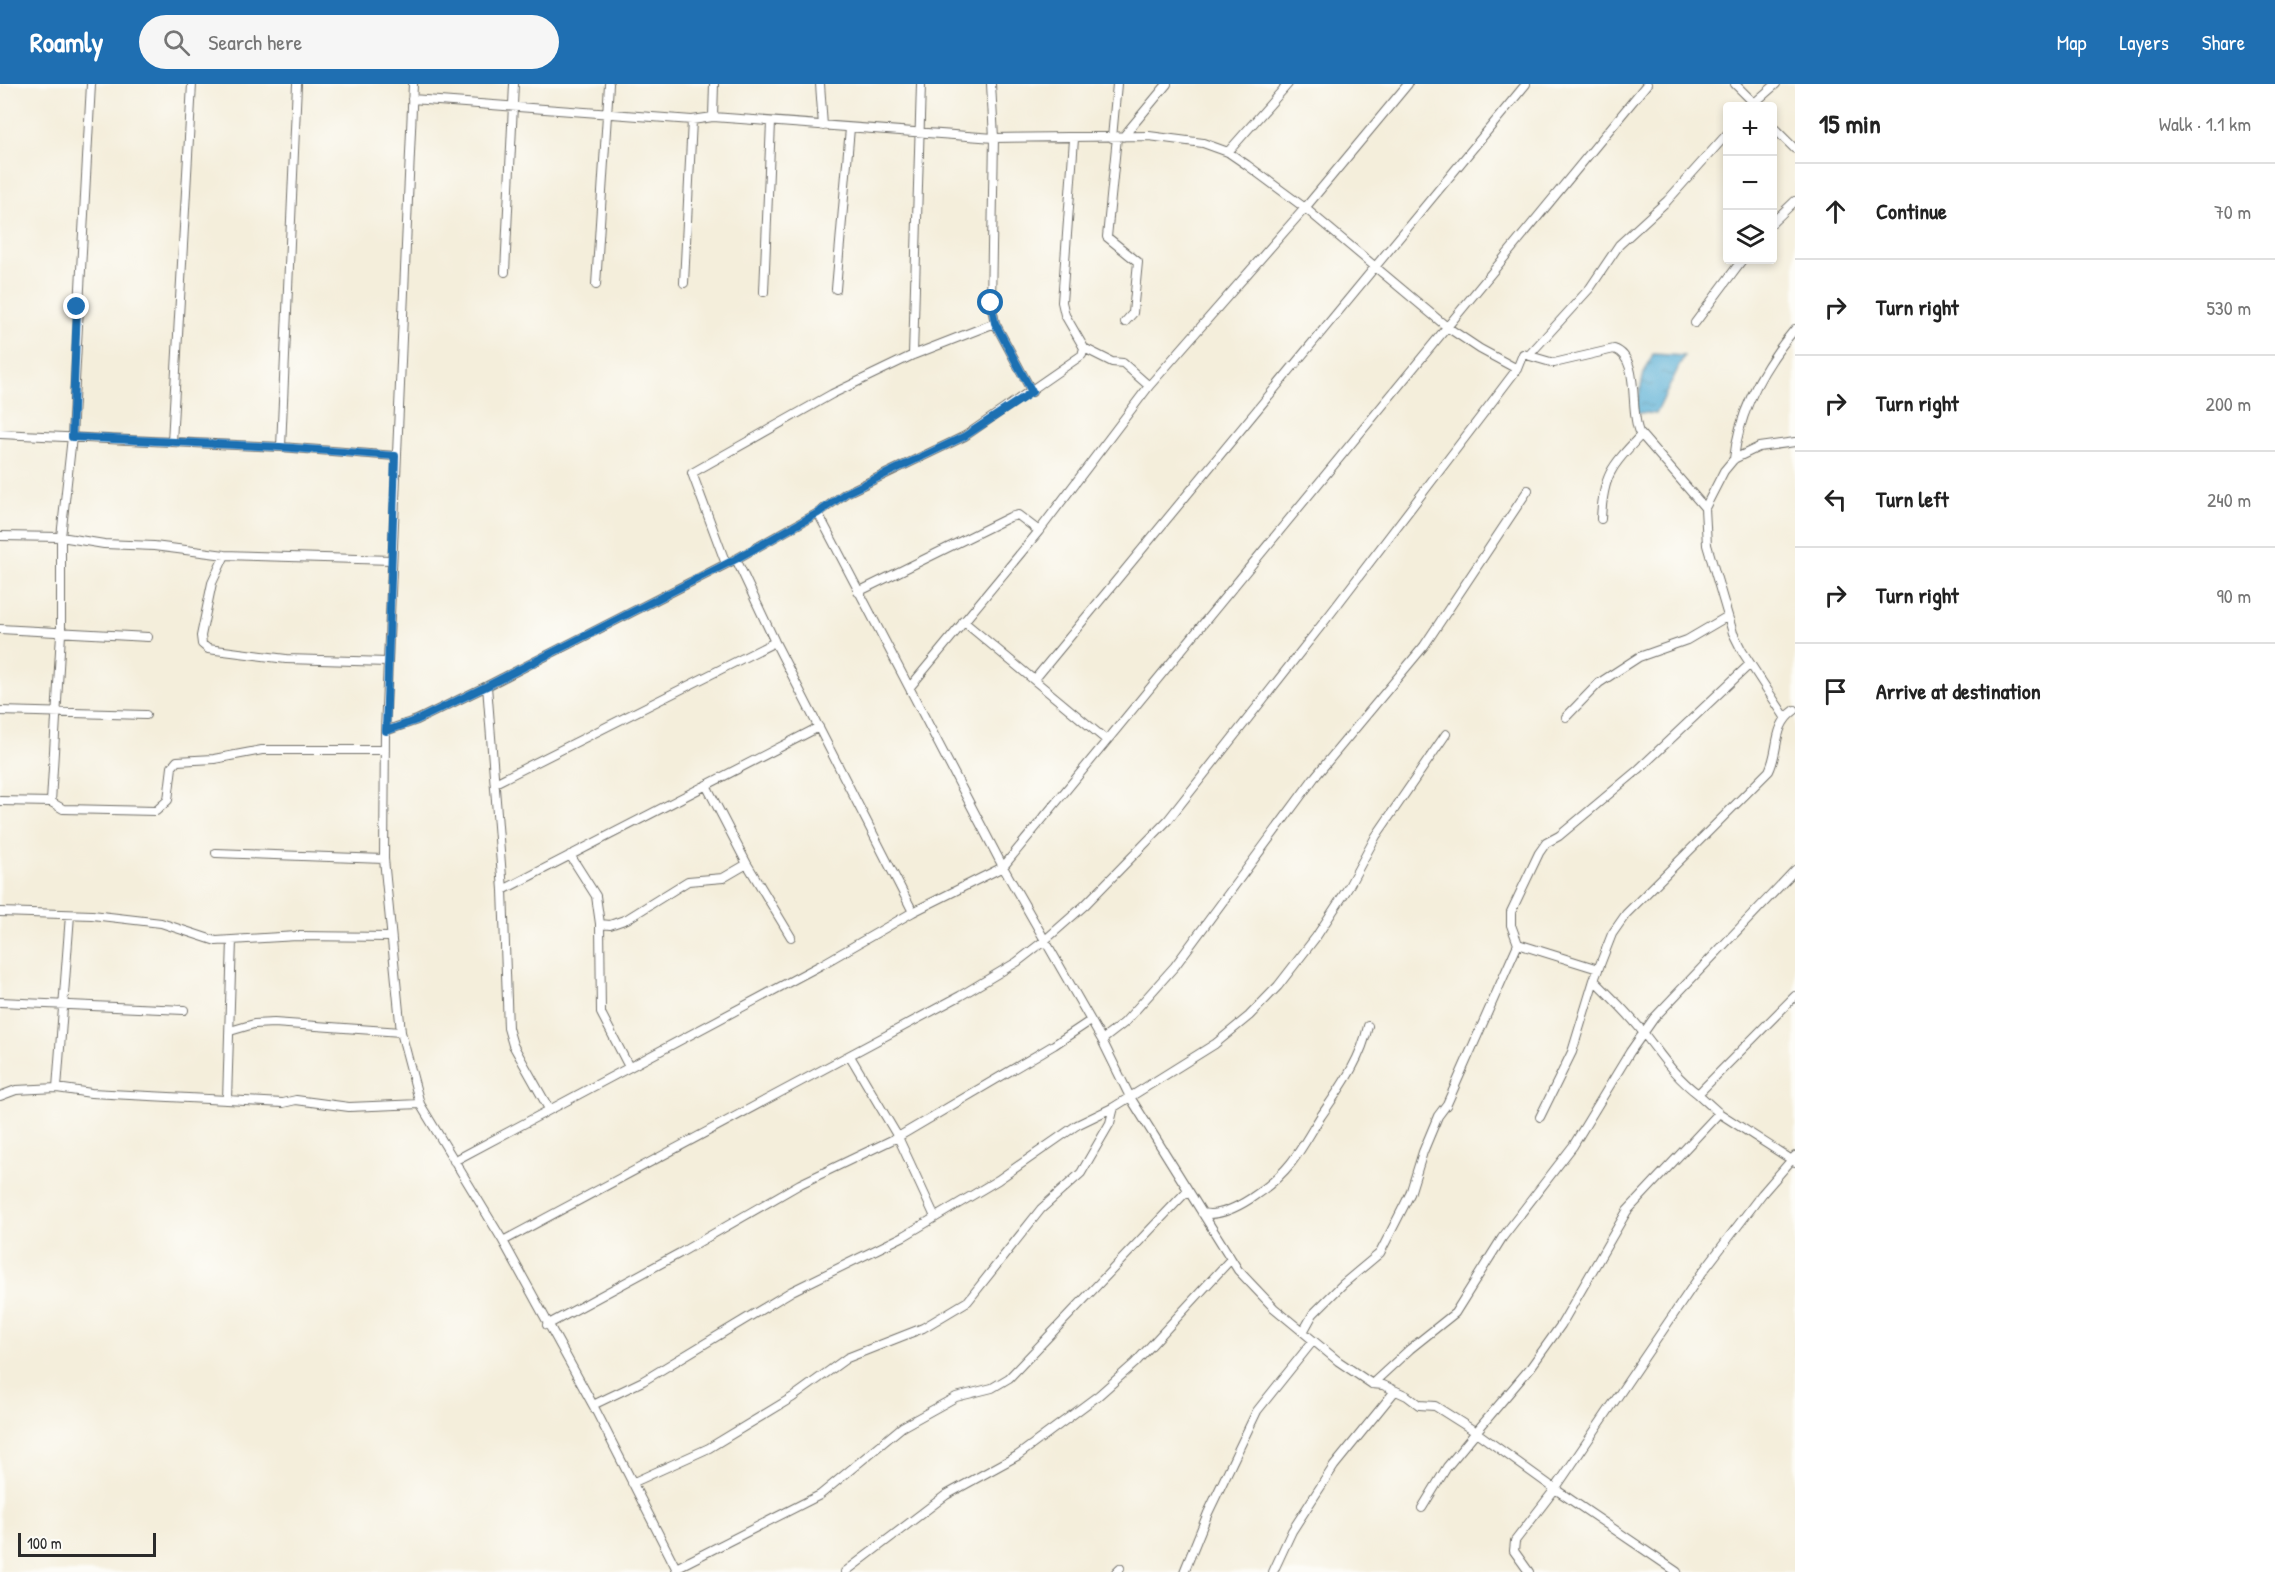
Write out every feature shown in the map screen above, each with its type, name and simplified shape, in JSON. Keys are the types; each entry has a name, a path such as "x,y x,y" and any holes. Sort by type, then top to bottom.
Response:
{"street":[{"path":"51,802 61,634 61,537 72,437 90,84"},
{"path":"172,442 192,84"},
{"path":"280,447 297,84"},
{"path":"412,84 395,456 385,750 384,860 401,1032 420,1104 503,1241 547,1325 593,1405 677,1570 820,1495 902,1426 956,1396 992,1388 1009,1378 1187,1191"},
{"path":"505,272 514,84"},
{"path":"596,285 609,84"},
{"path":"713,117 714,84"},
{"path":"823,84 823,126"},
{"path":"913,355 921,84"},
{"path":"991,84 994,138 991,303 995,323 1032,392"},
{"path":"1117,84 1117,137 1107,237 1138,262 1133,313 1125,322"},
{"path":"1117,137 1167,84"},
{"path":"1228,152 1288,84"},
{"path":"910,687 1039,531 1149,386 1305,208 1408,84"},
{"path":"1035,679 1526,84"},
{"path":"454,1161 821,965 913,912 1003,867 1105,739 1647,84"},
{"path":"1735,84 1751,102"},
{"path":"1758,102 1776,84"},
{"path":"412,99 692,120 713,117 994,138 1176,138 1228,152 1305,208 1448,327 1480,349 1517,369"},
{"path":"684,283 692,120"},
{"path":"764,292 771,122"},
{"path":"836,289 850,128"},
{"path":"1777,130 1795,149"},
{"path":"1074,139 1062,302 1065,315 1084,348 1112,362 1123,363 1149,386"},
{"path":"1530,354 1590,288 1619,245 1660,209 1723,139"},
{"path":"1777,219 1795,201"},
{"path":"1695,323 1739,264"},
{"path":"726,564 692,473 735,451 809,406 913,355 995,323"},
{"path":"1734,459 1736,435 1745,412 1766,368 1795,329"},
{"path":"386,731 417,720 487,686 736,559 818,513 846,493 965,436 1032,392 1082,355 1084,348"},
{"path":"503,1241 969,991 1017,962 1044,941 1118,873 1195,788 1517,369 1523,354 1530,354 1554,363 1614,349 1622,351 1629,363 1634,422 1641,435 1705,508"},
{"path":"0,434 280,447 395,456"},
{"path":"1601,519 1603,487 1618,459 1641,435"},
{"path":"1785,717 1737,642 1707,545 1705,508 1724,471 1734,459 1759,447 1795,442"},
{"path":"1102,1040 1124,1023 1175,966 1314,778 1424,646 1528,490"},
{"path":"818,513 1003,867 1102,1040 1130,1096 1231,1259 1255,1288 1313,1341 1372,1384 1395,1391 1419,1405 1436,1406 1677,1572"},
{"path":"858,592 1010,517 1018,515 1039,531"},
{"path":"0,536 61,537 104,544 154,546 225,555 392,560"},
{"path":"225,555 212,583 201,636 202,644 208,649 286,658 388,662"},
{"path":"736,559 775,642 913,912"},
{"path":"1566,717 1599,683 1639,657 1687,640 1728,616"},
{"path":"963,621 1105,739"},
{"path":"0,629 148,637"},
{"path":"495,783 775,642"},
{"path":"1303,1332 1320,1306 1380,1253 1394,1229 1438,1116 1447,1104 1487,1019 1518,944 1510,919 1511,912 1546,843 1558,836 1639,769 1705,704 1750,664"},
{"path":"487,686 502,890 508,1028 513,1045 549,1109"},
{"path":"1540,1117 1572,1052 1594,980 1612,934 1626,914 1768,771 1774,760 1779,726 1785,717 1795,710"},
{"path":"0,711 146,716"},
{"path":"502,890 819,727"},
{"path":"593,1405 643,1381 783,1296 904,1236 999,1180 1077,1125 1114,1107 1215,1044 1249,1016 1278,986 1316,937 1376,836 1446,734"},
{"path":"0,801 51,802 63,809 156,811 168,800 172,767 177,761 214,759 262,750 385,750"},
{"path":"706,785 747,864 791,937"},
{"path":"216,853 384,860"},
{"path":"570,855 596,896 600,924 601,1014 629,1067"},
{"path":"600,924 610,925 627,919 688,881 723,878 747,864"},
{"path":"1372,1384 1410,1349 1455,1313 1502,1238 1573,1146 1644,1034 1682,987 1795,870"},
{"path":"0,912 161,923 201,938 232,940 297,936 391,937"},
{"path":"57,1088 70,915"},
{"path":"227,1100 232,940"},
{"path":"1518,944 1598,969"},
{"path":"1529,1572 1514,1551 1515,1540 1555,1489 1701,1274 1794,1160 1719,1113 1682,1082 1665,1064 1644,1034 1594,980"},
{"path":"1698,1094 1795,996"},
{"path":"0,1002 184,1010"},
{"path":"547,1325 800,1184 898,1137 1054,1045 1090,1021"},
{"path":"230,1031 254,1024 274,1023 401,1032"},
{"path":"1202,1213 1225,1213 1259,1192 1291,1163 1354,1065 1365,1041 1368,1026"},
{"path":"850,1056 898,1137 935,1217"},
{"path":"0,1096 16,1090 57,1088 91,1093 284,1103 296,1100 349,1107 420,1104"},
{"path":"632,1483 709,1448 793,1397 847,1358 923,1328 968,1301 1041,1209 1081,1173 1110,1123 1114,1107"},
{"path":"1422,1508 1447,1467 1531,1367 1561,1325 1628,1211 1719,1113"},
{"path":"845,1572 895,1537 946,1495 1017,1456 1099,1395 1135,1363 1231,1259"},
{"path":"1184,1572 1208,1513 1257,1411 1313,1341"},
{"path":"1273,1572 1292,1531 1334,1466 1395,1391"}],"water":[{"path":"1653,354 1684,356 1656,414 1635,412 1644,373"}],"route":[{"path":"77,307 72,437 280,447 395,456 386,731 417,720 487,686 736,559 818,513 846,493 965,436 1032,392 995,323 991,303"}]}
